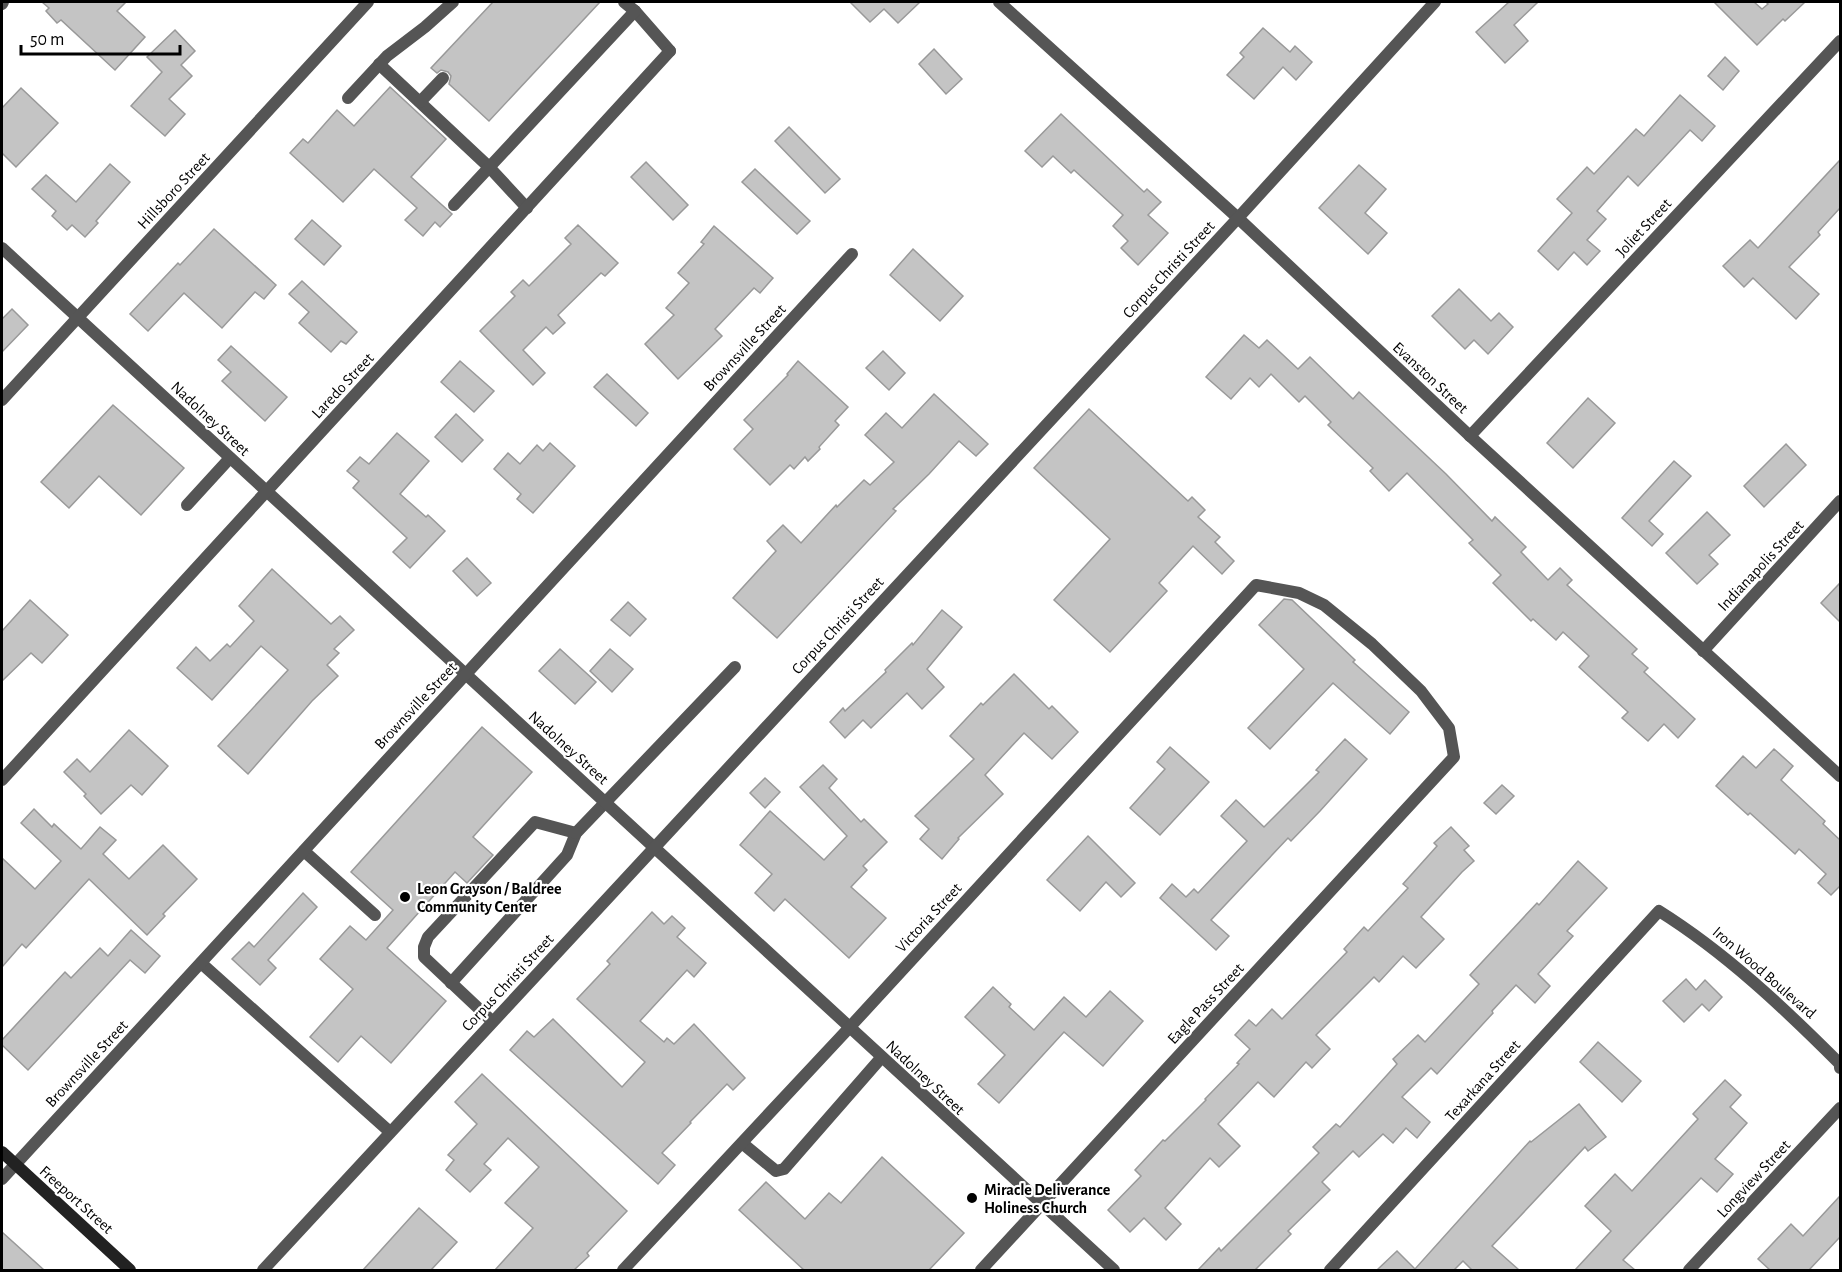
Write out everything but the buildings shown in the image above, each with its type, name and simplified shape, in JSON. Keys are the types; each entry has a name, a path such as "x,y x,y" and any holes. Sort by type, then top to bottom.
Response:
{"main road":[{"name":"Freeport Street","path":"2,1152 130,1270"}],"street":[{"name":"Hillsboro Street","path":"2,400 368,2"},
{"path":"348,98 387,56 453,2"},
{"name":"Laredo Street","path":"2,780 670,51 635,11 624,2"},
{"name":"Evanston Street","path":"999,2 1238,218 1470,436 1840,776"},
{"name":"Corpus Christi Street","path":"262,1270 1238,218 1435,2"},
{"path":"454,205 635,11"},
{"name":"Joliet Street","path":"1470,436 1840,41"},
{"path":"379,64 489,167 527,208"},
{"path":"420,102 442,78"},
{"name":"Nadolney Street","path":"2,248 1041,1206 1114,1270"},
{"name":"Brownsville Street","path":"2,1179 852,254"},
{"path":"187,505 230,458"},
{"name":"Indianapolis Street","path":"1703,651 1840,501"},
{"name":"Eagle Pass Street","path":"981,1270 1454,757 1449,728 1421,691 1372,644 1324,605 1299,593 1256,585"},
{"name":"Victoria Street","path":"623,1270 849,1029 1256,585"},
{"path":"451,982 567,855 576,833 735,666"},
{"path":"492,1021 424,957 424,946 428,937 535,822 576,833"},
{"path":"304,851 375,915"},
{"name":"Iron Wood Boulevard","path":"1659,911 1694,933 1721,954 1805,1029 1839,1064 1840,1068"},
{"name":"Texarkana Street","path":"1330,1270 1659,911"},
{"path":"201,963 390,1132"},
{"path":"742,1143 776,1172 784,1169 881,1058"},
{"name":"Longview Street","path":"1689,1270 1840,1108"}],"place":[{"name":"Leon Grayson / Baldree Community Center","path":"405,897"},
{"name":"Miracle Deliverance Holiness Church","path":"972,1198"}]}
